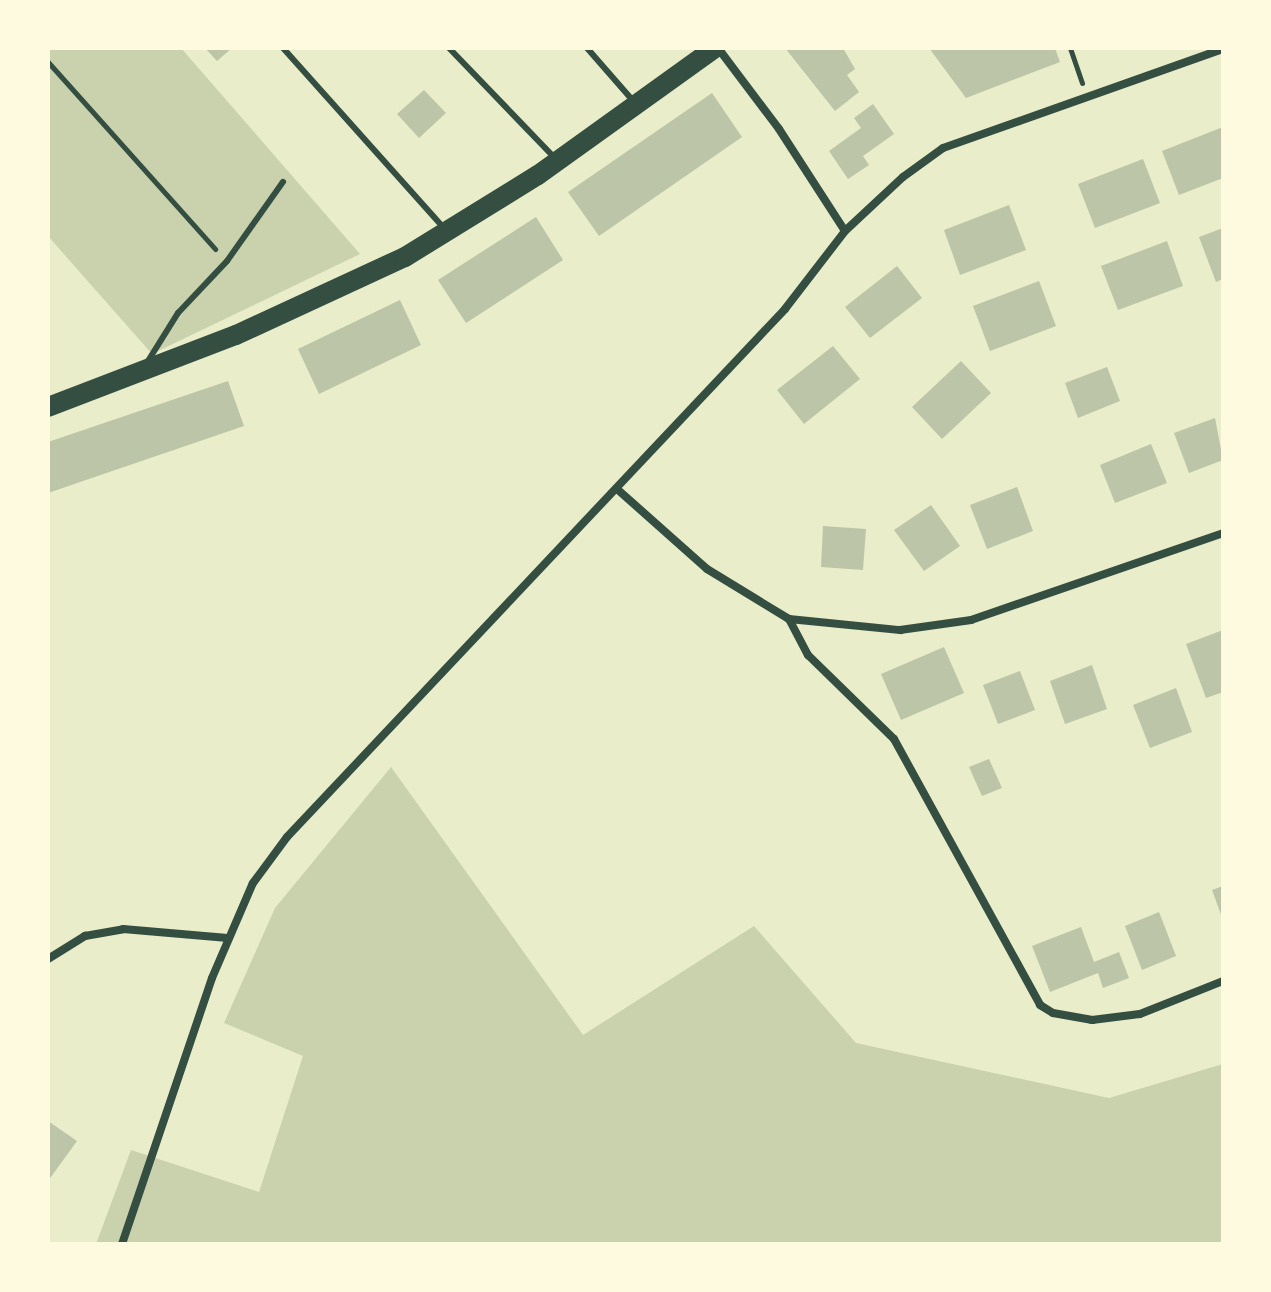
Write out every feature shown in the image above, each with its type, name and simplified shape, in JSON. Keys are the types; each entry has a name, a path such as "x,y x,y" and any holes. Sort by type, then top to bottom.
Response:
{"main road":[{"path":"48,407 139,375 319,299 447,231 558,161 716,48"}],"street":[{"path":"716,48 779,129 845,231"},
{"path":"122,1244 228,938 253,883 287,837 785,309 845,231 903,177 943,148 1223,49"},
{"path":"617,489 707,569 789,619 935,628 1094,580 1223,533"},
{"path":"789,619 808,655 894,739 1040,1005 1053,1013 1092,1020 1140,1014 1223,981"},
{"path":"48,959 85,936 123,929 228,938"}],"lane":[{"path":"283,48 447,231"},
{"path":"449,48 558,161"},
{"path":"587,48 637,105"},
{"path":"139,375 178,313 227,261 283,182"}],"path":[{"path":"1070,48 1086,95"},
{"path":"48,62 227,261"}],"green space":[{"path":"48,48 181,48 360,254 152,354 48,236"},
{"path":"391,767 583,1035 754,926 856,1043 1109,1098 1223,1064 1223,1244 96,1244 131,1150 259,1192 303,1056 224,1023 275,908"}],"building":[{"path":"205,48 232,48 217,61"},
{"path":"785,48 843,48 855,69 847,75 859,92 835,111"},
{"path":"929,48 1055,48 1060,62 966,98"},
{"path":"424,90 446,113 419,138 397,114"},
{"path":"712,93 742,137 599,236 568,192"},
{"path":"873,104 894,134 863,156 869,165 848,179 829,151 861,128 854,118"},
{"path":"1223,127 1223,178 1179,195 1162,151"},
{"path":"1143,159 1160,203 1095,228 1078,184"},
{"path":"1009,205 1026,250 960,275 944,230"},
{"path":"536,217 563,260 466,323 438,280"},
{"path":"1223,228 1223,279 1216,282 1199,237"},
{"path":"1167,241 1183,286 1118,310 1101,266"},
{"path":"897,266 922,298 870,338 845,307"},
{"path":"1039,281 1056,326 990,351 973,306"},
{"path":"400,300 421,345 319,394 298,349"},
{"path":"833,346 860,379 804,424 777,390"},
{"path":"961,361 991,393 942,439 912,407"},
{"path":"1107,367 1120,401 1078,418 1065,383"},
{"path":"228,381 244,426 48,493 48,442"},
{"path":"1215,418 1223,460 1189,473 1174,433"},
{"path":"1151,444 1167,483 1115,503 1100,465"},
{"path":"1017,487 1033,531 987,549 970,505"},
{"path":"931,505 960,546 924,571 894,530"},
{"path":"823,526 866,529 863,570 821,567"},
{"path":"1223,630 1223,692 1206,698 1186,644"},
{"path":"944,647 964,693 901,720 881,674"},
{"path":"1092,665 1107,709 1065,724 1050,681"},
{"path":"1020,671 1035,710 998,724 983,685"},
{"path":"1176,688 1192,732 1150,748 1133,705"},
{"path":"989,759 1002,788 982,796 969,767"},
{"path":"1223,886 1223,920 1212,890"},
{"path":"1159,912 1176,956 1142,970 1125,926"},
{"path":"1081,927 1094,962 1119,952 1129,978 1103,988 1098,973 1050,992 1032,946"},
{"path":"48,1121 77,1141 48,1181"}]}
